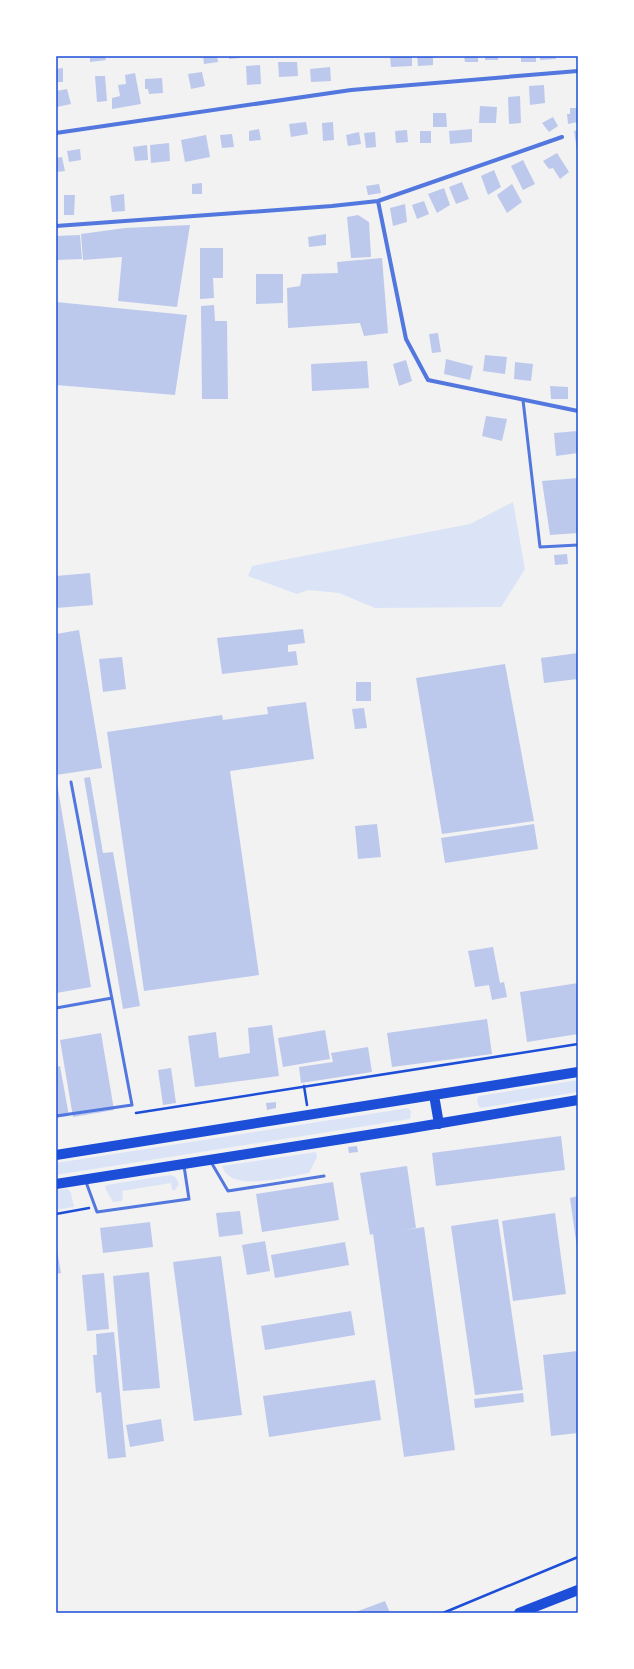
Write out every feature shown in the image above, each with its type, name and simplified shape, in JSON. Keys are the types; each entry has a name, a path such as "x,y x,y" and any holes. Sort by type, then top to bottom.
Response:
{"main road":[{"path":"56,1155 578,1072"},
{"path":"434,1095 439,1124"},
{"path":"56,1184 439,1124 578,1100"},
{"path":"519,1613 578,1590"}],"street":[{"path":"56,133 351,90 578,71"},
{"path":"56,226 332,206 378,201 562,137"},
{"path":"378,201 406,340 428,380 578,411"}],"lane":[{"path":"523,400 540,547 578,545"},
{"path":"56,1116 132,1105 71,782"},
{"path":"56,1008 112,998"},
{"path":"210,1160 228,1191 324,1176"},
{"path":"84,1179 98,1212 189,1199 184,1164"}],"path":[{"path":"133,1113 578,1044"},
{"path":"56,1214 95,1207"},
{"path":"443,1613 578,1557"}],"shaded area":[{"path":"513,502 525,569 501,607 375,608 339,593 308,590 297,594 248,576 252,566 470,524"},
{"path":"578,1080 578,1092 481,1108 478,1105 477,1099 479,1096"},
{"path":"408,1108 411,1111 410,1119 56,1175 56,1163"},
{"path":"316,1152 317,1157 309,1173 261,1181 236,1179 227,1174 222,1166"},
{"path":"170,1175 176,1178 179,1184 175,1190 172,1190 171,1183 122,1191 122,1201 113,1202 105,1188 106,1185"},
{"path":"68,1189 71,1193 74,1207 56,1210 56,1190"}],"building":[{"path":"90,56 105,56 106,60 90,62"},
{"path":"203,56 217,56 218,62 204,64"},
{"path":"229,56 240,56 240,58 229,59"},
{"path":"390,56 412,56 412,66 391,67"},
{"path":"417,56 433,56 433,65 418,66"},
{"path":"464,56 478,56 478,62 465,62"},
{"path":"485,56 498,56 498,60 485,60"},
{"path":"521,56 536,56 536,62 521,62"},
{"path":"540,56 555,56 556,59 540,60"},
{"path":"278,62 297,62 298,76 279,77"},
{"path":"260,65 261,84 247,85 246,66"},
{"path":"330,67 331,81 311,82 310,69"},
{"path":"63,68 63,82 56,82 56,69"},
{"path":"202,72 205,86 191,89 188,74"},
{"path":"135,73 141,104 112,109 112,98 120,96 118,85 126,84 125,75"},
{"path":"95,76 105,76 107,101 97,102"},
{"path":"162,78 163,93 149,94 148,89 145,89 145,79"},
{"path":"544,85 545,103 530,105 529,86"},
{"path":"67,89 71,104 57,107 56,91"},
{"path":"520,96 521,123 509,124 508,97"},
{"path":"480,106 497,107 496,123 479,123"},
{"path":"570,108 578,108 578,122 568,124 567,114 570,114"},
{"path":"433,113 446,113 447,127 433,127"},
{"path":"553,117 558,126 549,132 542,123"},
{"path":"306,122 308,134 291,137 289,124"},
{"path":"333,122 334,140 323,141 322,123"},
{"path":"259,129 261,140 249,141 249,131"},
{"path":"472,129 472,142 450,144 449,131"},
{"path":"407,130 408,142 396,143 395,131"},
{"path":"578,130 578,150 577,150 574,131"},
{"path":"420,131 431,131 431,143 420,143"},
{"path":"359,132 361,144 348,146 346,135"},
{"path":"375,132 376,147 366,148 364,133"},
{"path":"232,134 234,147 222,148 220,135"},
{"path":"206,135 210,157 185,162 181,140"},
{"path":"169,143 170,161 151,163 150,145"},
{"path":"147,145 148,160 135,161 133,147"},
{"path":"80,149 81,160 69,162 67,151"},
{"path":"557,153 569,172 560,179 553,168 549,169 543,161"},
{"path":"62,157 65,171 56,172 56,158"},
{"path":"523,160 535,184 523,190 511,166"},
{"path":"494,170 501,187 488,195 481,176"},
{"path":"462,182 469,199 456,204 449,187"},
{"path":"202,183 202,194 192,194 192,184"},
{"path":"379,184 381,193 368,195 366,186"},
{"path":"512,184 522,202 507,213 497,195"},
{"path":"444,188 450,205 437,213 428,194"},
{"path":"124,194 125,211 112,212 110,196"},
{"path":"64,195 75,195 74,215 64,215"},
{"path":"424,201 429,214 417,219 412,205"},
{"path":"405,204 407,222 393,226 390,208"},
{"path":"358,215 369,222 371,257 351,258 347,217"},
{"path":"190,225 177,307 118,301 122,257 83,260 81,234 125,228"},
{"path":"326,234 326,245 309,247 308,237"},
{"path":"80,235 82,259 56,260 56,236"},
{"path":"200,248 223,248 223,278 213,278 214,298 200,299"},
{"path":"382,258 388,333 364,336 360,323 288,328 287,288 300,286 302,274 338,273 337,262"},
{"path":"256,274 283,274 283,303 256,304"},
{"path":"56,302 187,315 175,395 56,385"},
{"path":"214,305 215,321 227,321 228,399 202,399 201,306"},
{"path":"438,333 441,352 432,353 429,334"},
{"path":"485,355 507,357 505,374 483,371"},
{"path":"446,359 473,366 470,380 444,374"},
{"path":"406,360 412,381 399,386 393,364"},
{"path":"367,361 369,388 312,391 311,364"},
{"path":"515,362 533,364 531,381 514,379"},
{"path":"550,386 568,387 568,399 551,399"},
{"path":"486,416 507,419 502,441 482,436"},
{"path":"578,431 578,453 556,456 554,433"},
{"path":"578,478 578,533 550,535 542,481"},
{"path":"567,554 568,564 555,565 554,555"},
{"path":"90,573 93,605 56,608 56,576"},
{"path":"303,629 305,643 288,645 288,652 296,651 298,665 222,674 217,638"},
{"path":"79,630 102,768 56,775 56,634"},
{"path":"578,653 578,679 544,683 541,658"},
{"path":"122,657 126,689 103,692 99,659"},
{"path":"505,664 534,821 442,834 416,678"},
{"path":"356,682 371,682 371,701 356,701"},
{"path":"306,702 314,759 230,771 259,975 144,991 107,732 222,715 223,720 268,714 267,707"},
{"path":"364,708 367,728 355,729 352,709"},
{"path":"56,777 91,987 56,993"},
{"path":"90,777 103,853 113,852 140,1006 123,1009 84,778"},
{"path":"377,824 381,857 358,859 355,826"},
{"path":"534,824 538,849 445,863 441,838"},
{"path":"493,947 500,983 504,982 507,997 492,1000 489,985 475,987 468,951"},
{"path":"578,983 578,1034 527,1042 520,992"},
{"path":"487,1019 492,1054 392,1067 387,1033"},
{"path":"272,1025 279,1076 195,1087 188,1036 216,1032 219,1058 250,1053 248,1028"},
{"path":"325,1030 330,1059 283,1067 278,1038"},
{"path":"101,1033 114,1110 73,1117 60,1040"},
{"path":"368,1047 372,1072 301,1083 299,1067 333,1062 331,1053"},
{"path":"60,1066 69,1116 56,1118 56,1067"},
{"path":"171,1068 176,1103 163,1105 158,1070"},
{"path":"276,1102 276,1108 267,1110 266,1103"},
{"path":"561,1136 565,1170 436,1186 432,1153"},
{"path":"357,1146 358,1152 349,1153 348,1147"},
{"path":"407,1166 416,1228 400,1231 424,1227 455,1450 404,1457 373,1234 370,1235 360,1173"},
{"path":"333,1182 339,1220 262,1232 256,1194"},
{"path":"578,1196 578,1248 577,1248 570,1198"},
{"path":"240,1211 243,1234 219,1237 216,1213"},
{"path":"555,1213 566,1294 513,1301 502,1221"},
{"path":"498,1219 523,1390 475,1395 451,1226"},
{"path":"150,1222 153,1247 103,1253 100,1228"},
{"path":"265,1241 270,1271 247,1275 242,1245"},
{"path":"345,1242 349,1265 275,1278 271,1255"},
{"path":"56,1244 61,1273 56,1274"},
{"path":"221,1256 242,1415 194,1421 173,1262"},
{"path":"149,1272 160,1388 123,1391 113,1276"},
{"path":"104,1273 109,1329 87,1331 82,1275"},
{"path":"351,1311 355,1335 265,1350 261,1326"},
{"path":"114,1332 126,1457 108,1459 101,1392 96,1393 93,1355 97,1355 96,1334"},
{"path":"578,1351 578,1433 551,1436 543,1355"},
{"path":"375,1380 381,1420 269,1437 263,1396"},
{"path":"523,1393 524,1402 475,1408 474,1399"},
{"path":"161,1419 164,1441 130,1447 126,1425"},
{"path":"385,1601 390,1613 353,1613"}]}
